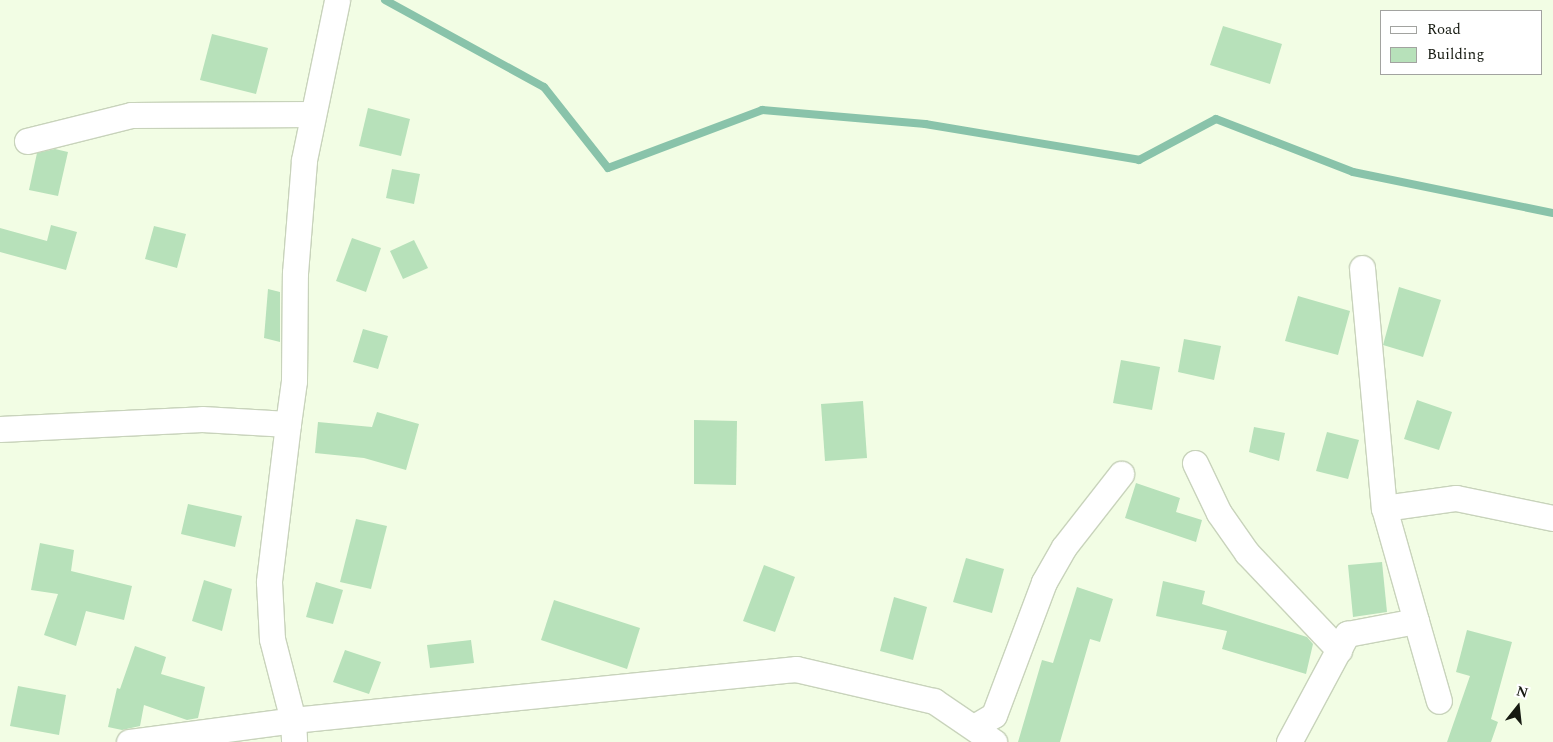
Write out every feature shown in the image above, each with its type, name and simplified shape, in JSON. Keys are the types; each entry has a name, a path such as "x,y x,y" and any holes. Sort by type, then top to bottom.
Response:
{"street":[{"path":"294,731 272,639 269,582 294,381 295,274 304,160 337,0"},
{"path":"27,141 131,115 312,114"},
{"path":"1362,268 1384,508 1439,701"},
{"path":"0,428 202,419 288,424"},
{"path":"1195,463 1219,513 1247,553 1338,650"},
{"path":"974,727 994,715 1044,582 1064,547 1121,474"},
{"path":"1384,508 1456,498 1553,518"},
{"path":"1289,742 1347,634 1416,621"},
{"path":"129,742 294,731 796,668 934,702 994,742"}],"building":[{"path":"1223,26 1282,44 1270,84 1210,65"},
{"path":"212,34 268,48 256,94 200,80"},
{"path":"368,108 410,119 401,156 359,146"},
{"path":"55,149 68,152 58,196 29,190 37,153"},
{"path":"392,169 420,174 414,204 386,198"},
{"path":"51,225 77,232 66,270 0,252 0,228 47,241"},
{"path":"154,226 186,234 177,268 145,259"},
{"path":"352,238 381,248 366,292 336,281"},
{"path":"414,240 428,268 403,279 390,251"},
{"path":"1399,287 1441,300 1423,357 1383,345"},
{"path":"268,289 280,292 280,342 264,338"},
{"path":"1298,296 1350,311 1338,355 1285,341"},
{"path":"363,329 388,336 378,369 353,362"},
{"path":"1184,339 1221,346 1214,380 1178,372"},
{"path":"1121,360 1160,367 1152,410 1113,403"},
{"path":"1417,400 1452,412 1439,450 1404,439"},
{"path":"863,401 867,458 825,461 821,404"},
{"path":"377,412 419,424 406,470 364,458 315,453 318,422 372,427"},
{"path":"694,420 737,421 736,485 694,484"},
{"path":"1254,427 1285,433 1279,461 1249,452"},
{"path":"1327,432 1359,440 1348,479 1316,471"},
{"path":"1136,483 1180,498 1176,512 1202,520 1196,542 1125,518"},
{"path":"188,504 242,516 235,547 181,534"},
{"path":"356,519 387,526 371,589 340,582"},
{"path":"40,543 74,550 71,571 132,586 124,620 86,611 76,646 44,635 58,594 31,590"},
{"path":"966,558 1004,569 992,613 953,602"},
{"path":"1382,562 1387,612 1353,617 1348,565"},
{"path":"764,565 795,577 775,632 743,621"},
{"path":"204,580 232,589 222,631 192,621"},
{"path":"1163,581 1205,591 1202,604 1307,637 1313,644 1306,674 1222,649 1227,631 1156,616"},
{"path":"316,582 343,590 333,624 306,617"},
{"path":"1077,587 1113,599 1100,642 1090,639 1060,742 1018,742 1042,660 1053,663"},
{"path":"894,597 927,607 913,660 880,651"},
{"path":"554,600 640,628 627,669 541,640"},
{"path":"1467,630 1512,642 1491,719 1498,722 1491,742 1447,742 1470,676 1456,672"},
{"path":"471,640 474,663 430,668 427,645"},
{"path":"135,646 166,657 161,674 205,687 198,718 187,720 144,705 140,726 122,730 108,727 117,688 120,689"},
{"path":"345,650 381,662 369,694 333,682"},
{"path":"18,686 66,695 59,735 10,726"}],"waterway":[{"path":"385,0 544,87 608,168 762,110 925,124 1139,160 1216,119 1353,172 1553,213"}]}
